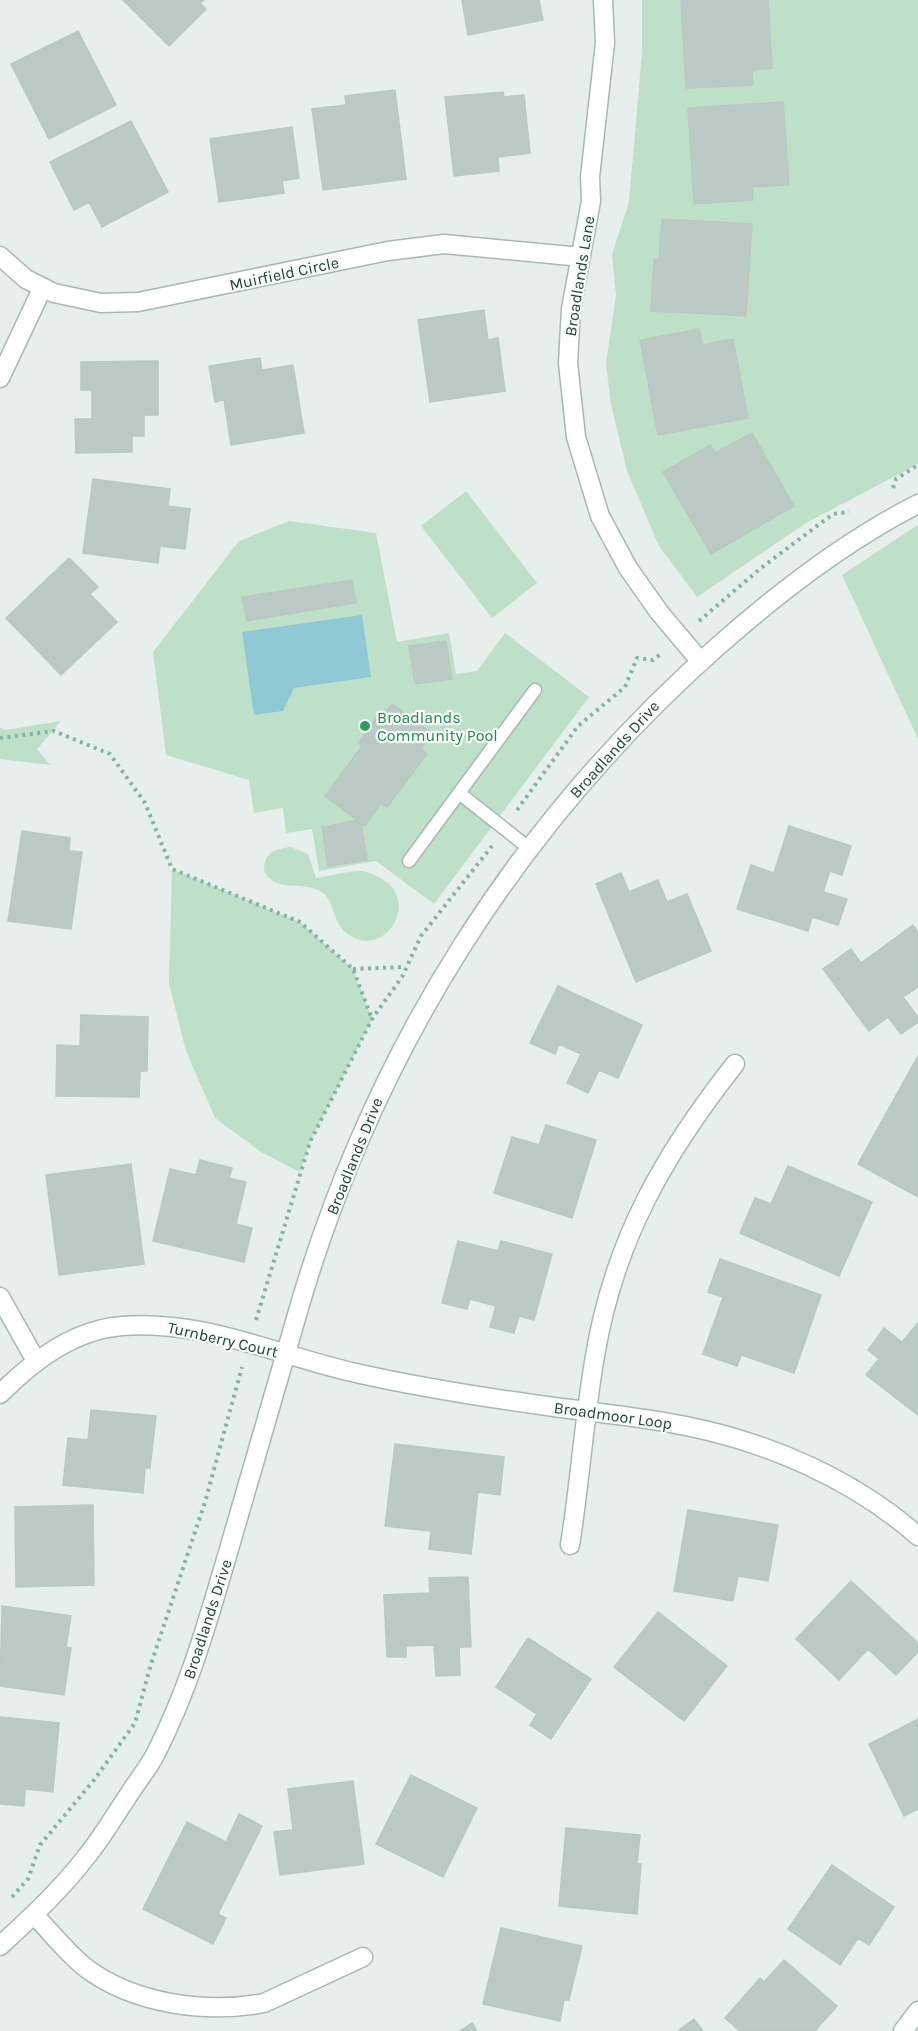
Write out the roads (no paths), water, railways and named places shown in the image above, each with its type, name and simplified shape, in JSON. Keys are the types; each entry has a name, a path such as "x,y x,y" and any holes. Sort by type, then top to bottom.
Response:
{"street":[{"name":"Broadlands Lane","path":"603,0 604,43 590,177 591,201 571,309 568,363 576,437 600,516 628,568 659,612 701,662"},
{"name":"Muirfield Circle","path":"0,256 42,289 101,303 138,302 388,251 444,244 581,257"},
{"path":"0,378 42,289"},
{"name":"Broadlands Drive","path":"0,1946 34,1915 87,1857 154,1756 195,1665 302,1298 340,1186 384,1083 422,1009 458,950 530,849 616,743 701,662 760,610 826,561 918,504"},
{"path":"570,1545 595,1356 621,1258 648,1194 668,1156 692,1118 735,1064"},
{"path":"0,1297 36,1361"},
{"name":"Turnberry Court","path":"0,1394 36,1361 70,1340 119,1326 165,1325 241,1340 286,1353"},
{"name":"Broadmoor Loop","path":"286,1353 355,1373 460,1393 685,1425 784,1455 859,1492 892,1514 918,1536"},
{"path":"34,1915 85,1967 133,1992 170,2003 203,2007 248,2006 264,2003 363,1957"},
{"path":"903,2031 918,2011"}],"lane":[{"path":"409,861 535,690"},
{"path":"459,793 530,849"}],"water":[{"path":"362,615 371,677 294,688 283,711 254,715 242,632"}],"place":[{"name":"Broadlands Community Pool","path":"365,726"}]}
